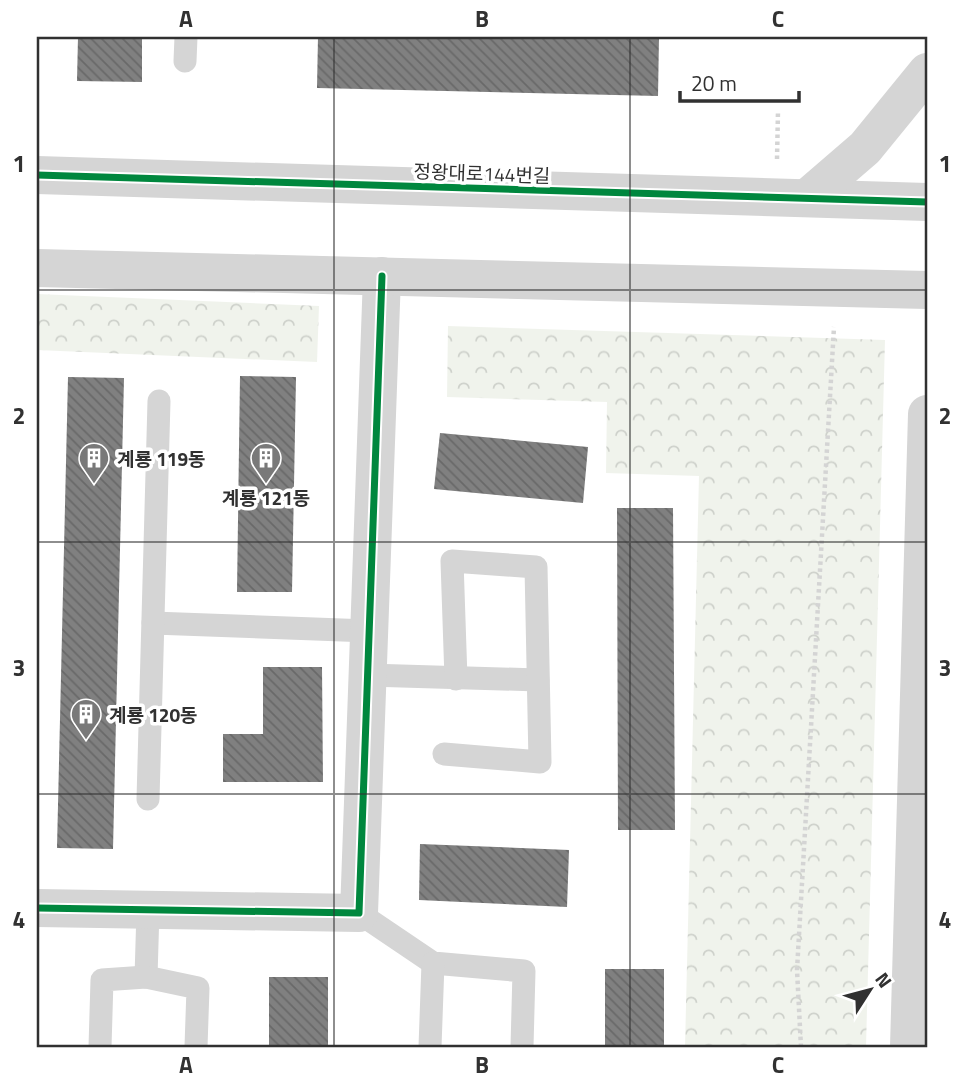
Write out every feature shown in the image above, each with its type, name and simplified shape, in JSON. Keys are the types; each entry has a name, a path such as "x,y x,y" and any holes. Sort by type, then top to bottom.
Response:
{"street":[{"path":"791,198 865,148 927,72"},
{"name":"정왕대로144번길","path":"37,175 927,202"},
{"path":"37,268 927,290"},
{"path":"37,908 359,914 382,276"},
{"path":"909,1047 927,414"}],"lane":[{"path":"185,61 186,37"},
{"path":"148,799 159,401"},
{"path":"444,754 540,762 536,567 452,561 456,679"},
{"path":"153,623 369,631"},
{"path":"368,675 538,680"},
{"path":"146,977 148,910"},
{"path":"359,914 433,963 524,971 522,1047"},
{"path":"430,1047 433,963"},
{"path":"100,1047 102,980 146,977 198,988 196,1047"}],"path":[{"path":"778,111 791,198"},
{"path":"801,1047 797,970 836,288"}],"green space":[{"path":"37,294 319,306 317,362 37,350"},
{"path":"448,326 885,340 866,1047 685,1047 699,476 606,473 607,402 447,397"}],"building":[{"path":"78,37 142,37 142,82 77,81"},
{"path":"318,37 659,37 658,96 317,88"},
{"name":"계룡 121동","path":"240,376 296,377 292,592 237,592"},
{"path":"68,377 124,378 113,849 57,848"},
{"path":"440,433 588,447 583,503 434,489"},
{"path":"617,508 673,508 675,830 618,830"},
{"path":"263,667 322,667 323,782 223,782 223,734 263,734"},
{"path":"420,844 569,850 567,907 419,900"},
{"path":"605,969 664,969 664,1047 605,1047"},
{"path":"269,977 328,977 328,1047 269,1047"}],"cycle path":[{"path":"37,175 927,202"},
{"path":"37,908 359,913 382,276"}],"place":[{"name":"계룡 119동","path":"94,485"},
{"name":"계룡 121동","path":"266,485"},
{"name":"계룡 120동","path":"86,741"}]}
